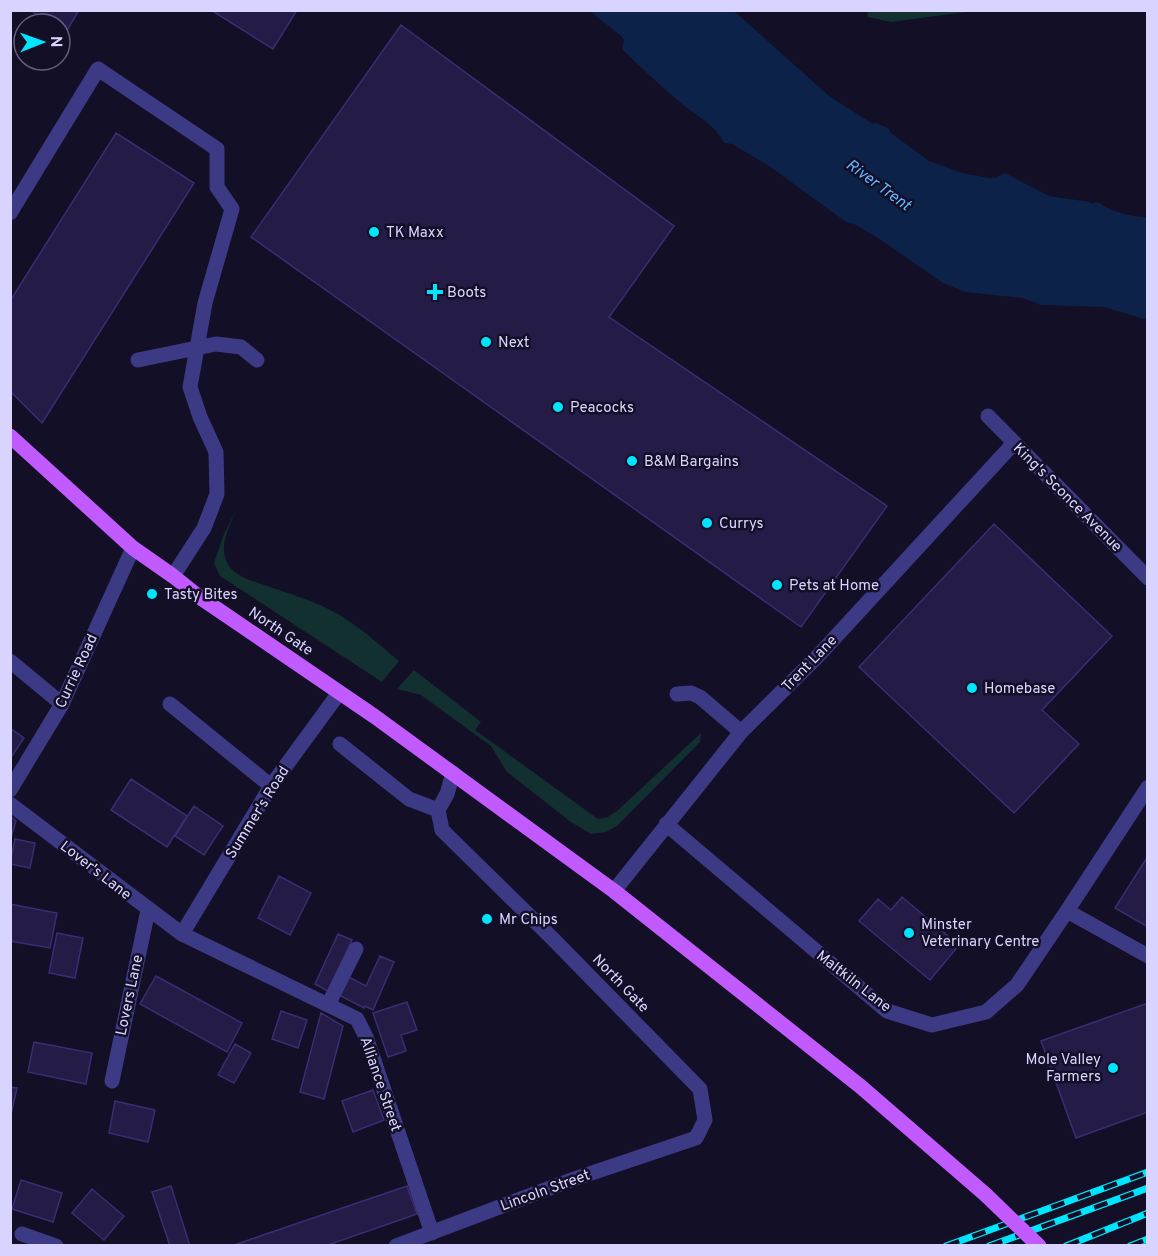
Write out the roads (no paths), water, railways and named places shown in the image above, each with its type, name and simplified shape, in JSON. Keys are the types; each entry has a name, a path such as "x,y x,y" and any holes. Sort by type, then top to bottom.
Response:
{"main road":[{"name":"North Gate","path":"10,436 133,548 198,596 453,772 614,891 860,1086 986,1195 1039,1245"}],"street":[{"path":"10,213 98,69 217,149 217,187 232,209 205,303 190,387 200,417 216,452 217,494 204,528 173,576"},
{"path":"138,360 216,344 241,347 257,360"},
{"name":"King's Sconce Avenue","path":"988,416 1148,578"},
{"name":"Trent Lane","path":"614,891 741,732 817,657 1014,443"},
{"name":"Currie Road","path":"10,790 62,704 133,548"},
{"path":"10,661 62,704"},
{"name":"Summer's Road","path":"182,934 271,786 339,693"},
{"path":"677,694 691,693 700,697 741,732"},
{"path":"170,704 271,786"},
{"path":"340,744 409,799 438,810 447,794 453,772"},
{"name":"Maltkiln Lane","path":"666,824 887,1011 932,1025 986,1012 1017,985 1148,787"},
{"name":"Lover's Lane","path":"10,804 182,934"},
{"name":"North Gate","path":"438,810 442,830 700,1089 705,1120 696,1138"},
{"name":"Lovers Lane","path":"112,1081 122,1066 148,910"},
{"path":"1068,911 1148,956"},
{"name":"Alliance Street","path":"182,934 357,1019 366,1037 432,1233"},
{"path":"328,1005 356,949"},
{"name":"Lincoln Street","path":"396,1245 574,1179 696,1138"},
{"path":"22,1234 56,1245"}],"water":[{"name":"River Trent","path":"590,11 734,11 829,96 873,124 888,128 891,133 929,161 962,173 989,178 1005,173 1049,196 1092,204 1100,203 1122,213 1147,217 1147,320 1104,307 1041,305 1023,298 965,292 943,283 878,238 846,222 769,166 732,144 724,143 711,126 682,104 629,56 622,49 624,40 621,36"}],"railway":[{"path":"946,1246 1148,1172"},
{"path":"989,1246 1148,1188"},
{"path":"1066,1246 1148,1213"},
{"path":"1130,1246 1148,1239"}],"place":[{"name":"TK Maxx","path":"374,232"},
{"name":"Boots","path":"435,292"},
{"name":"Next","path":"486,342"},
{"name":"Peacocks","path":"558,407"},
{"name":"B&M Bargains","path":"632,461"},
{"name":"Currys","path":"707,523"},
{"name":"Pets at Home","path":"777,585"},
{"name":"Tasty Bites","path":"152,594"},
{"name":"Homebase","path":"972,688"},
{"name":"Mr Chips","path":"487,919"},
{"name":"Minster Veterinary Centre","path":"909,933"},
{"name":"Mole Valley Farmers","path":"1113,1068"}]}
